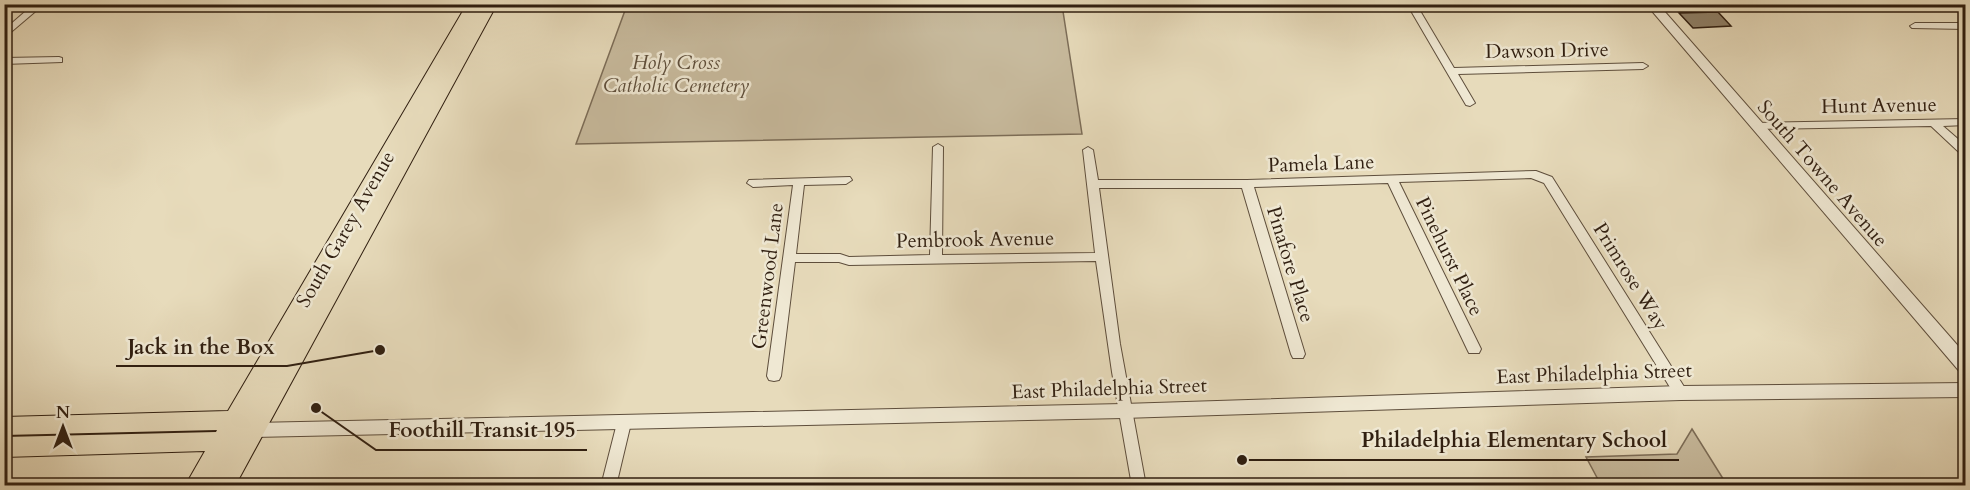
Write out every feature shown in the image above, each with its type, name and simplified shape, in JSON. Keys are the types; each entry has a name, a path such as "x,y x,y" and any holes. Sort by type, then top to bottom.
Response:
{"main road":[{"name":"South Garey Avenue","path":"222,486 244,425 352,217 475,4"},
{"name":"South Garey Avenue","path":"244,425 372,217 490,4"},
{"path":"352,217 372,217"},
{"path":"5,432 244,425"},
{"path":"197,486 222,441 244,425"},
{"path":"5,432 222,441"}],"street":[{"path":"4,35 40,4"},
{"path":"1412,4 1470,103"},
{"name":"South Towne Avenue","path":"1651,4 1965,367"},
{"path":"1915,26 1965,26"},
{"path":"4,61 59,60"},
{"name":"Dawson Drive","path":"1451,71 1643,66"},
{"path":"1934,122 1965,153"},
{"name":"Hunt Avenue","path":"1757,126 1965,122"},
{"path":"936,258 938,147"},
{"path":"1088,150 1095,184 1102,257 1124,411 1139,486"},
{"name":"Pamela Lane","path":"1095,184 1247,184 1532,174 1548,180"},
{"name":"Pinehurst Place","path":"1392,179 1474,349"},
{"path":"753,183 846,180"},
{"name":"Primrose Way","path":"1548,180 1681,393"},
{"name":"Greenwood Lane","path":"774,376 799,182"},
{"name":"Pinafore Place","path":"1247,184 1298,354"},
{"name":"Pembrook Avenue","path":"789,262 841,265 849,261 936,258 1102,257"},
{"name":"East Philadelphia Street","path":"244,425 624,423 1124,411 1681,393 1965,390"},
{"path":"608,486 624,423"}],"green space":[{"name":"Holy Cross Catholic Cemetery","path":"627,5 1062,5 1082,134 576,144"},
{"path":"1692,429 1727,485 1601,485 1586,457 1677,454"}],"building":[{"path":"1718,12 1731,26 1693,28 1679,13"}],"place":[{"name":"Jack in the Box","path":"380,350"},
{"name":"Foothill Transit 195","path":"316,408"},
{"name":"Philadelphia Elementary School","path":"1242,460"}]}
